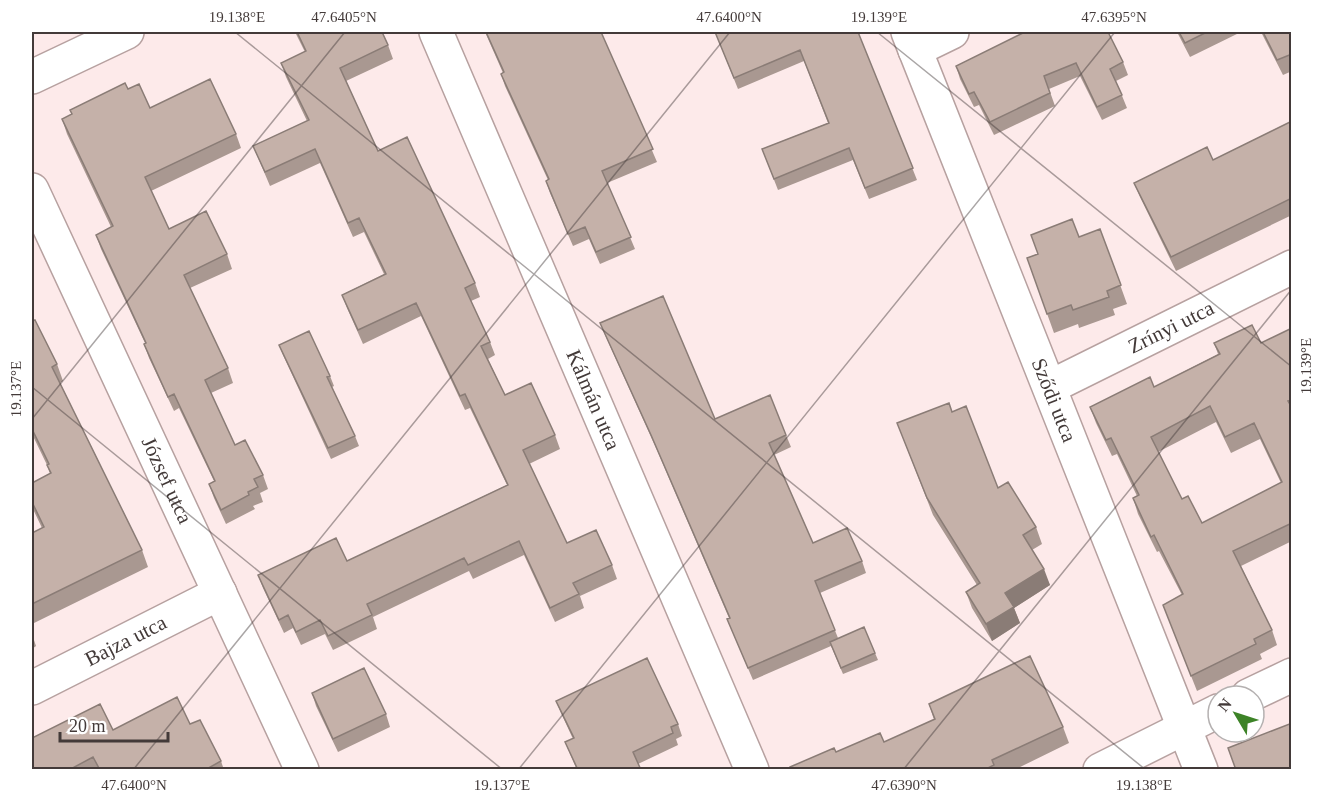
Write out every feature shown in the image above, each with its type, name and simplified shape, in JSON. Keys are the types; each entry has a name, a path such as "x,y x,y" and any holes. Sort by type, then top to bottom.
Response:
{"street":[{"path":"32,78 127,32"},
{"name":"Kálmán utca","path":"436,32 752,770"},
{"path":"912,41 952,32"},
{"name":"Sződi utca","path":"912,41 1201,770"},
{"name":"József utca","path":"32,190 302,770"},
{"name":"Zrínyi utca","path":"1050,387 1292,267"},
{"name":"Bajza utca","path":"32,688 220,593"},
{"path":"1266,687 1292,675"},
{"path":"1100,770 1206,717"}],"building":[{"path":"297,32 382,32 388,45 340,68 378,151 407,137 475,283 465,288 490,342 481,346 505,395 531,383 555,435 523,450 567,543 596,530 612,565 573,583 579,594 550,608 519,541 468,565 464,558 367,604 372,615 328,636 320,620 296,632 288,615 279,620 258,575 336,538 347,561 508,485 465,394 460,396 416,303 358,330 342,295 386,274 359,218 348,223 315,149 265,172 253,146 309,120 281,63 306,51"},
{"path":"486,32 601,32 653,149 602,171 631,237 596,252 585,227 568,234 546,181 549,179 501,74 504,72"},
{"path":"715,32 858,32 913,168 865,188 849,148 774,179 762,149 829,123 800,50 734,78"},
{"path":"1025,32 1108,32 1123,62 1110,69 1122,95 1097,107 1076,63 1044,76 1050,93 990,122 974,92 969,94 956,66"},
{"path":"1179,32 1207,32 1185,43"},
{"path":"1263,32 1292,32 1292,54 1277,60"},
{"path":"210,79 236,134 145,177 169,229 206,211 227,254 184,275 228,368 205,380 235,445 245,440 263,475 254,479 258,487 248,492 249,495 221,510 209,484 215,481 174,394 168,397 144,344 146,343 96,235 113,226 62,119 72,114 70,110 125,83 128,89 139,84 150,108"},
{"path":"1292,121 1292,198 1171,257 1134,183 1207,147 1213,160"},
{"path":"1072,219 1079,237 1100,229 1121,285 1107,291 1109,297 1073,310 1071,305 1047,314 1027,258 1038,254 1031,235"},
{"path":"663,296 715,419 770,395 786,435 769,443 813,543 847,528 862,561 815,581 835,630 748,668 727,619 730,618 600,323"},
{"path":"35,320 57,364 52,367 142,550 32,604 32,533 44,527 32,502 32,483 51,473 32,429 32,321"},
{"path":"1252,325 1261,343 1292,328 1292,400 1288,401 1292,408 1292,523 1233,551 1272,630 1254,639 1256,644 1191,676 1163,605 1183,594 1154,535 1151,537 1133,498 1139,495 1111,438 1106,440 1090,407 1150,377 1154,387 1220,354 1214,343","holes":["1210,406 1225,437 1254,423 1282,482 1202,523 1188,496 1182,499 1151,437"]},
{"path":"309,331 330,376 327,377 355,436 328,448 279,345"},
{"path":"949,403 952,412 966,406 998,488 1008,482 1036,527 1023,535 1044,569 1005,593 1014,607 986,624 966,592 980,583 927,498 897,423"},
{"path":"864,627 875,653 841,668 830,642"},
{"path":"1030,656 1063,727 992,760 994,765 984,770 791,770 790,767 834,748 836,752 880,733 884,742 935,719 929,704"},
{"path":"647,658 678,724 671,727 673,733 633,752 641,770 578,770 565,742 574,738 556,701"},
{"path":"364,668 386,714 333,739 312,693"},
{"path":"177,697 190,724 200,720 221,761 205,770 100,770 93,757 69,770 32,770 32,738 100,704 113,730"},
{"path":"1292,723 1292,770 1236,770 1228,748 1238,744 1266,744 1266,733"}]}
